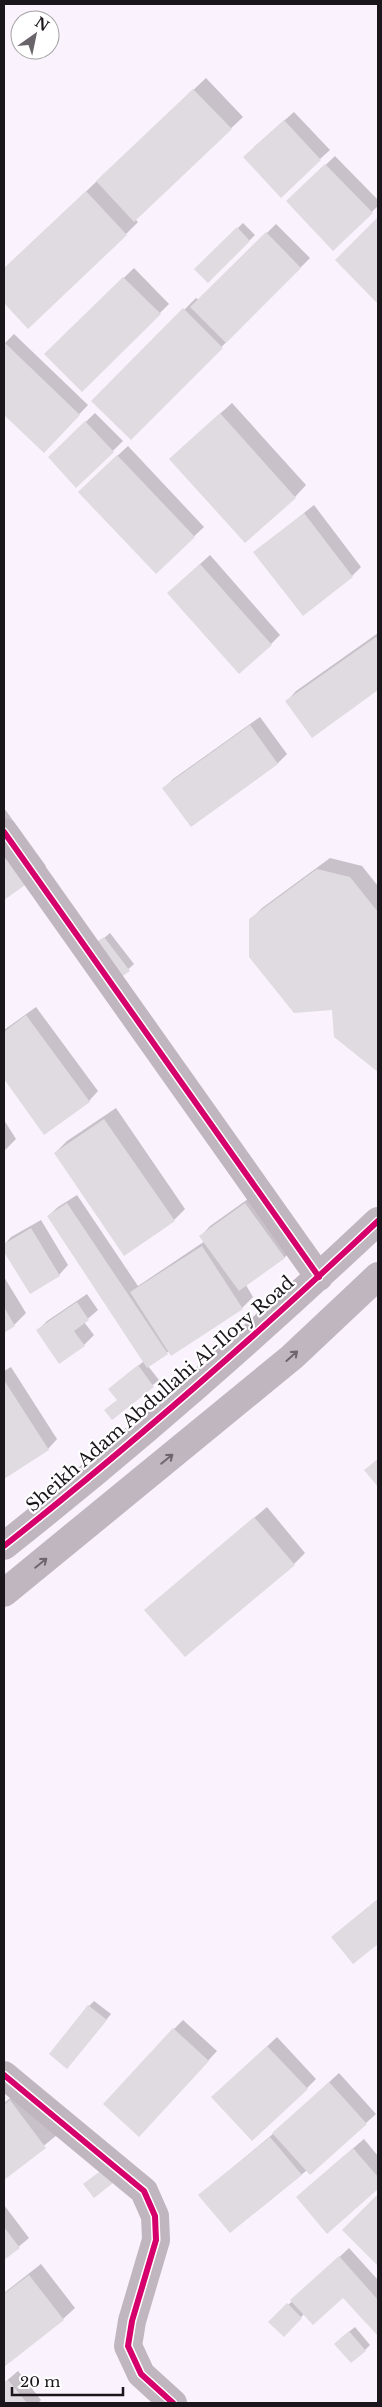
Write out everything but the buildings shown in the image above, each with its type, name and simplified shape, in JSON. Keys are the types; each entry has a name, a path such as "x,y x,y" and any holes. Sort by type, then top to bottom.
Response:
{"street":[{"path":"4,832 319,1277"},
{"name":"Sheikh Adam Abdullahi Al-Ilory Road","path":"4,1546 87,1480 319,1277 378,1221"},
{"path":"4,1594 292,1357 378,1276"},
{"path":"4,2075 144,2191 155,2216 156,2240 132,2321 128,2346 141,2374 173,2403"}],"cycle path":[{"path":"4,832 319,1277"},
{"path":"4,1546 194,1388 378,1221"},
{"path":"4,2075 144,2191 155,2216 156,2240 132,2321 128,2346 141,2374 173,2403"}]}
